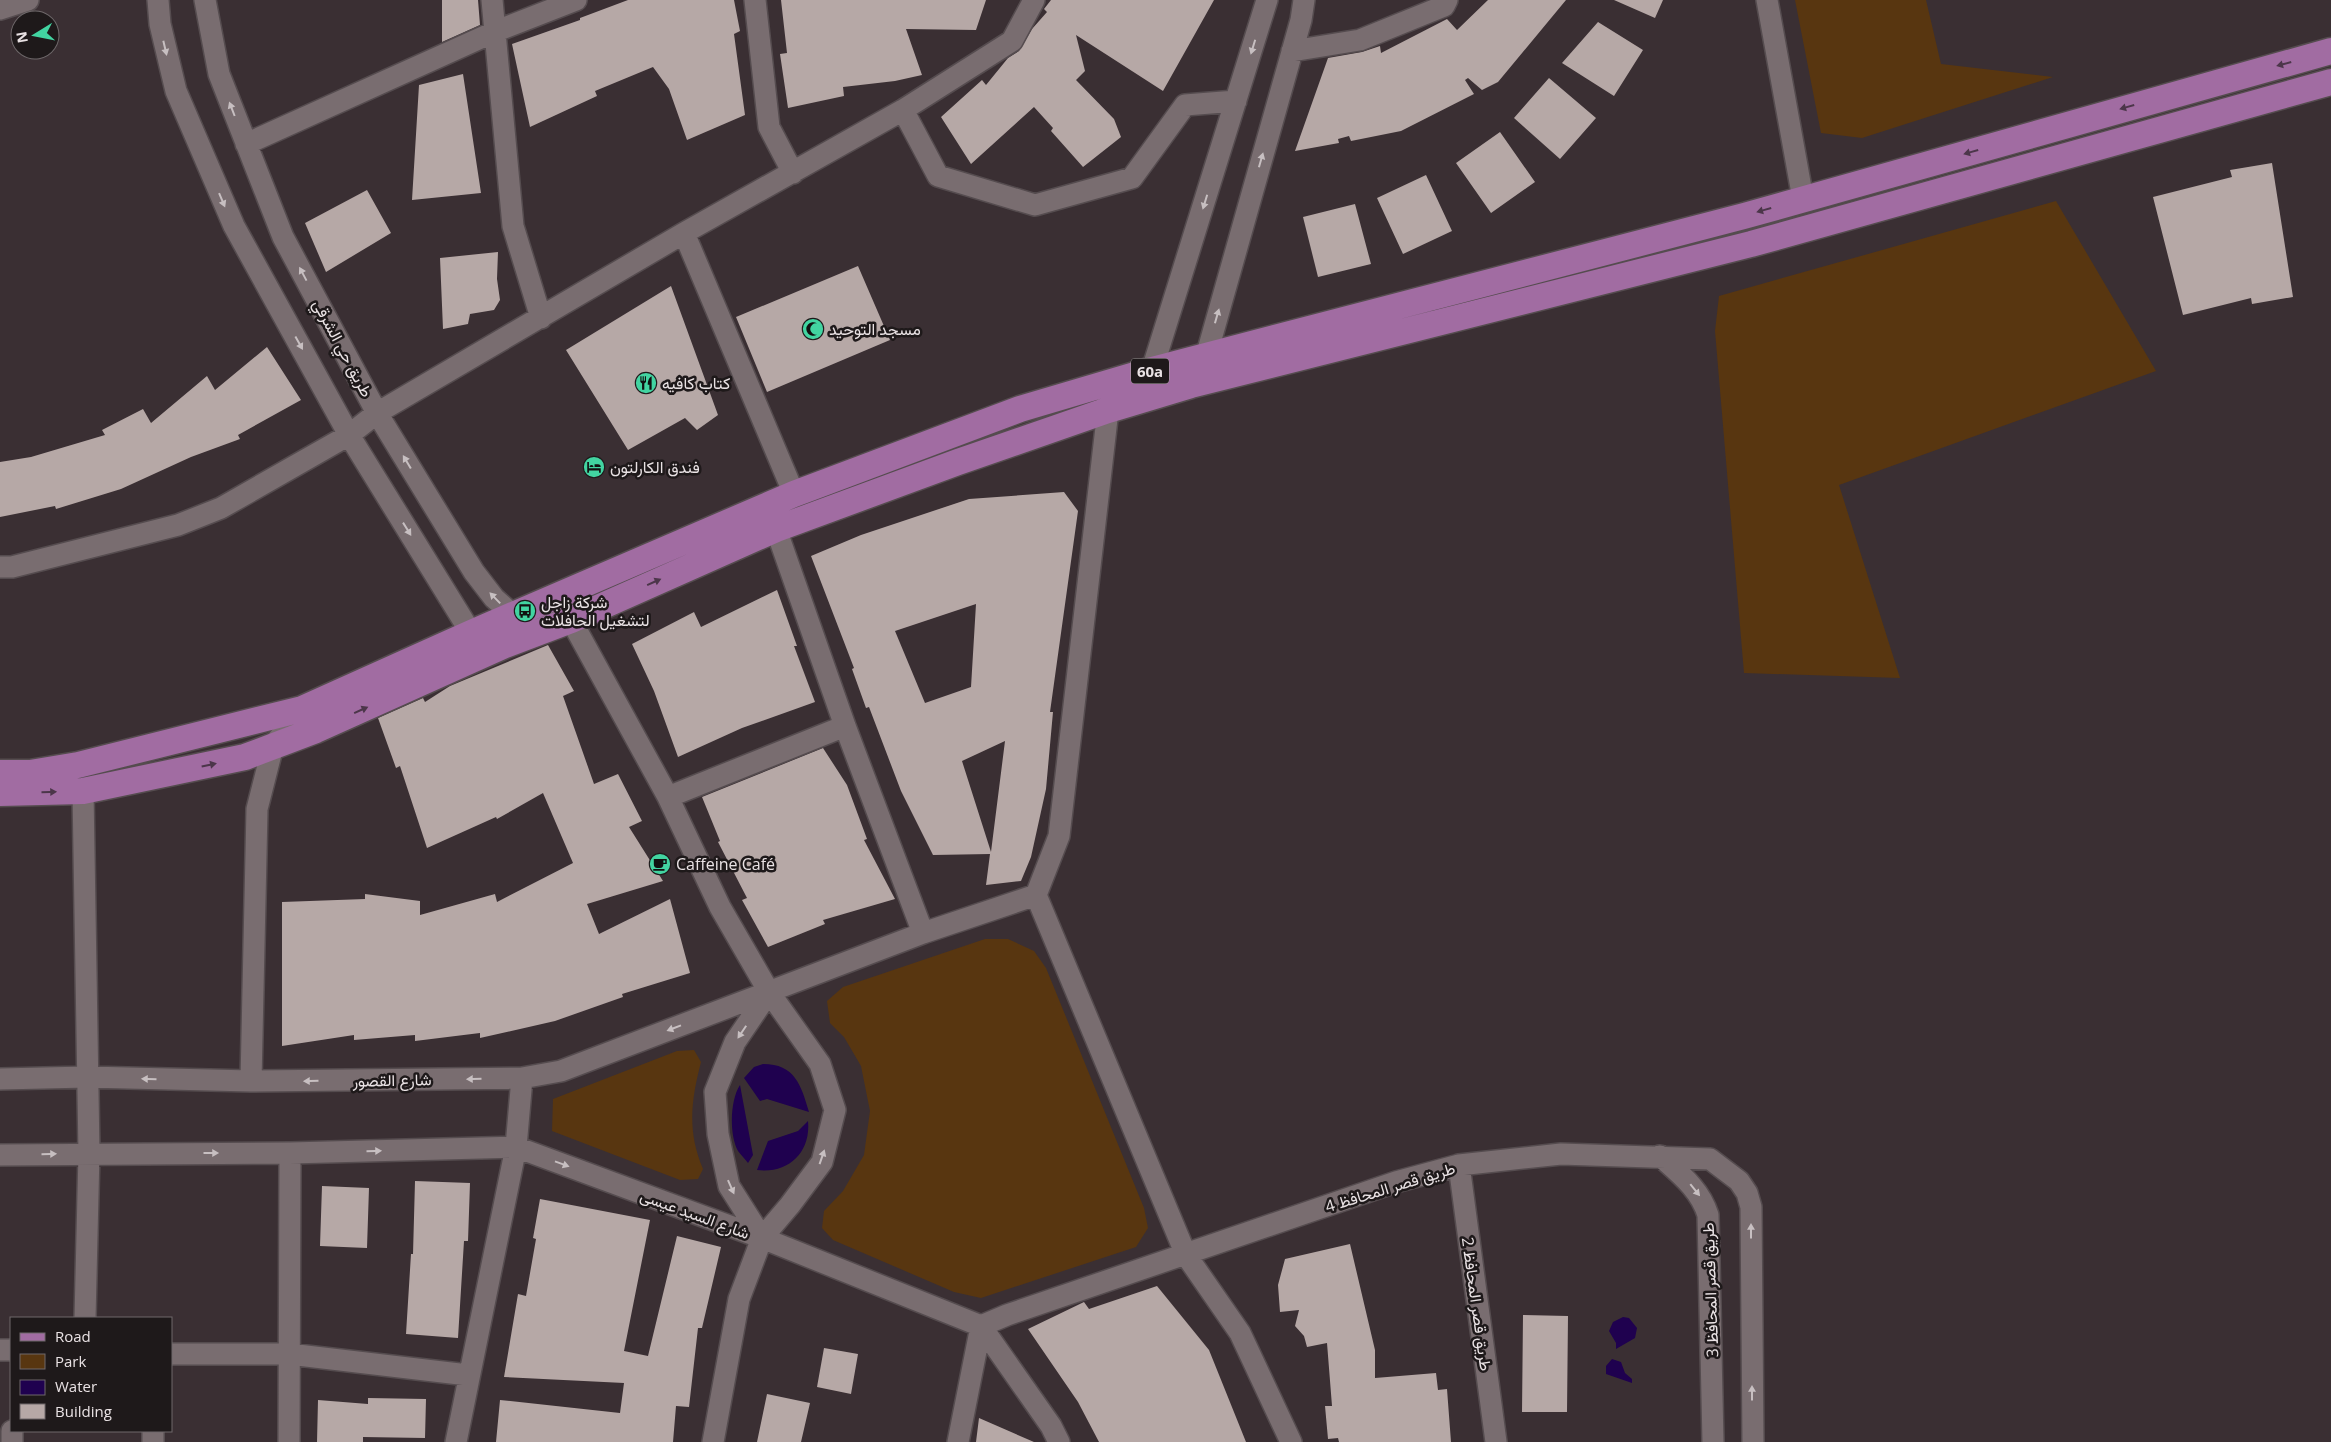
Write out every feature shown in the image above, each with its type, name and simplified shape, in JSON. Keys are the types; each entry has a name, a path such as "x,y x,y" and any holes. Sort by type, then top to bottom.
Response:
{"main road":[{"name":"60a","path":"0,794 83,791 245,757 316,730 505,645 572,620 776,529 958,462 1108,410 1156,396 1208,369 2247,73 2331,51"},
{"name":"60a","path":"0,773 30,773 78,765 302,709 471,633 794,494 1020,409 1152,370 1208,369 1751,244 2331,82"}],"street":[{"path":"0,9 28,0"},
{"path":"158,0 160,24 176,91 234,226 349,435 471,633 505,645"},
{"path":"492,0 513,226 541,318"},
{"path":"246,144 494,32 576,0"},
{"path":"755,0 769,127 792,173"},
{"path":"0,567 12,567 187,522 221,508 349,435 377,412 902,110 1012,41 1034,0"},
{"path":"1156,396 1152,370 1267,0"},
{"path":"1208,369 1304,0"},
{"path":"1292,51 1360,40 1444,6 1447,0"},
{"path":"1767,0 1803,199"},
{"name":"طريق حي الشرقي","path":"203,1 219,74 283,237 377,412 474,572 494,598 513,615"},
{"path":"902,110 938,176 1035,205 1132,178 1185,105 1236,101"},
{"path":"684,234 794,494"},
{"path":"1108,384 1108,410 1059,836 1036,895 1186,1255 1240,1332 1291,1442"},
{"path":"776,529 845,726 923,933"},
{"path":"513,615 551,615 572,620 668,797 720,907 769,992 820,1064 835,1110 822,1162 790,1205 762,1238"},
{"path":"251,1081 257,809 273,746 302,709"},
{"path":"668,797 845,726"},
{"path":"83,791 89,1153 85,1317"},
{"name":"شارع القصور","path":"0,1079 87,1077 251,1081 522,1078 561,1072 923,933 1036,895"},
{"path":"769,992 735,1042 715,1092 718,1134 729,1186 762,1238 981,1326 1051,1426 1059,1442"},
{"path":"456,1442 468,1375 516,1147 522,1078"},
{"path":"0,1155 290,1153 516,1147"},
{"name":"شارع السيد عيسى","path":"516,1147 762,1238 740,1299 713,1442"},
{"path":"289,1442 290,1153"},
{"name":"طريق قصر المحافظ 4","path":"981,1326 1007,1314 1186,1255 1396,1182 1459,1165 1560,1154 1710,1159 1739,1181 1747,1193 1751,1207 1753,1442"},
{"name":"طريق قصر المحافظ 3","path":"1660,1156 1695,1188 1703,1201 1708,1215 1714,1442"},
{"name":"طريق قصر المحافظ 2","path":"1459,1165 1496,1442"},
{"path":"958,1442 981,1326"},
{"path":"172,1354 289,1354 468,1375"}],"green space":[{"path":"1795,0 1926,0 1941,64 2053,77 1862,138 1821,133"},
{"path":"2056,201 2156,371 1839,485 1900,678 1744,673 1715,331 1719,296"},
{"path":"985,939 1008,939 1034,951 1046,968 1144,1208 1148,1228 1136,1247 981,1298 954,1292 833,1240 822,1228 824,1211 843,1191 864,1155 870,1111 861,1066 844,1037 830,1023 827,1001 843,987"},
{"path":"694,1050 701,1062 692,1116 695,1142 703,1169 698,1179 680,1180 552,1131 553,1099 677,1051"}],"water":[{"path":"763,1064 774,1065 790,1072 803,1093 809,1112 767,1099 760,1101 744,1078 754,1067"},
{"path":"740,1085 753,1155 748,1163 738,1151 732,1127 734,1099"},
{"path":"808,1121 806,1143 795,1159 788,1165 778,1169 757,1170 768,1141 798,1131"},
{"path":"1623,1317 1629,1318 1637,1328 1635,1338 1616,1349 1616,1343 1609,1331 1613,1322"},
{"path":"1612,1359 1621,1362 1625,1373 1632,1379 1632,1383 1606,1374 1606,1366"}],"building":[{"path":"442,0 478,0 480,25 442,42"},
{"path":"628,0 734,0 740,31 734,34 745,115 687,140 669,89 653,67 595,91 597,96 530,127 512,44 580,20 580,18"},
{"path":"781,0 986,0 976,30 906,29 922,75 895,81 843,87 844,96 788,108 780,54 787,53"},
{"path":"1051,0 1214,0 1163,91 1076,35 1085,71 1076,80 1114,119 1121,137 1083,167 1051,131 1053,128 1034,107 971,164 941,117 982,80 986,85 1008,58 1019,51 1032,29 1047,12 1044,9"},
{"path":"1488,0 1566,0 1498,82 1482,90 1468,78 1465,80 1474,94 1401,131 1351,141 1349,136 1338,139 1339,143 1295,151 1328,58 1362,52 1380,46 1381,53 1447,19 1457,30"},
{"path":"1614,0 1663,0 1655,18"},
{"path":"1598,22 1643,50 1614,96 1562,63"},
{"path":"463,74 481,193 412,200 419,85"},
{"path":"1549,78 1596,118 1560,159 1514,118"},
{"path":"1500,132 1535,182 1491,213 1456,163"},
{"path":"2272,163 2293,297 2252,304 2251,298 2183,315 2153,197 2232,177 2230,170"},
{"path":"1426,175 1452,231 1403,254 1377,198"},
{"path":"367,190 391,233 326,272 305,223"},
{"path":"1355,204 1371,264 1318,277 1303,217"},
{"path":"498,252 497,279 500,300 494,310 470,314 468,324 443,329 440,258"},
{"name":"مسجد التوحيد","path":"858,266 890,340 767,392 736,317"},
{"name":"كتاب كافيه","path":"671,286 718,415 697,430 685,418 628,450 566,350"},
{"path":"267,347 301,400 238,435 240,439 191,457 121,489 56,509 55,506 0,517 0,462 31,457 105,435 102,430 143,409 151,423 207,376 215,390"},
{"path":"1064,492 1078,511 1050,712 1053,712 1046,789 1031,857 1021,881 986,885 990,854 933,855 901,791 869,707 866,708 852,669 854,668 811,556 861,535 969,499","holes":["976,604 971,687 925,703 895,631","1005,741 991,852 962,761"]},
{"path":"777,590 797,646 794,646 815,702 742,728 678,757 654,691 632,644 694,612 701,627"},
{"path":"548,645 574,691 563,696 594,784 618,774 642,821 629,827 663,881 587,904 599,934 670,899 690,973 622,994 623,997 555,1021 480,1038 480,1033 415,1041 415,1035 354,1040 354,1035 282,1046 282,902 365,899 365,894 420,901 420,915 495,894 497,902 573,863 543,793 497,819 496,817 427,848 400,766 396,768 378,718 423,698 425,702 450,686"},
{"path":"823,748 847,785 867,839 864,840 895,899 823,920 825,924 768,947 742,900 747,898 718,842 720,841 702,797"},
{"path":"415,1181 470,1183 468,1241 464,1241 458,1338 406,1334 411,1254 413,1254"},
{"path":"322,1186 369,1188 367,1248 320,1246"},
{"path":"540,1199 650,1220 624,1351 648,1356 677,1236 721,1247 702,1328 698,1328 689,1407 676,1406 673,1442 496,1442 500,1400 620,1413 624,1383 504,1377 518,1294 526,1296 536,1239 533,1238"},
{"path":"1350,1244 1375,1350 1375,1378 1436,1373 1438,1390 1447,1389 1451,1442 1339,1442 1338,1438 1328,1439 1325,1406 1332,1406 1327,1343 1307,1347 1304,1336 1295,1326 1299,1310 1280,1312 1278,1285 1285,1259"},
{"path":"1157,1286 1209,1350 1246,1442 1099,1442 1078,1402 1028,1329 1084,1302 1089,1309"},
{"path":"1523,1315 1568,1316 1567,1412 1522,1412"},
{"path":"824,1348 858,1354 851,1394 817,1387"},
{"path":"767,1394 810,1403 801,1442 757,1442"},
{"path":"368,1398 426,1399 425,1438 363,1437 363,1442 317,1442 318,1400 368,1404"},
{"path":"979,1418 1034,1442 976,1442"}],"place":[{"name":"مسجد التوحيد","path":"813,329"},
{"name":"كتاب كافيه","path":"646,383"},
{"name":"فندق الكارلتون","path":"594,467"},
{"name":"شركة زاجل لتشغيل الحافلات","path":"525,611"},
{"name":"Caffeine Café","path":"660,864"}]}
